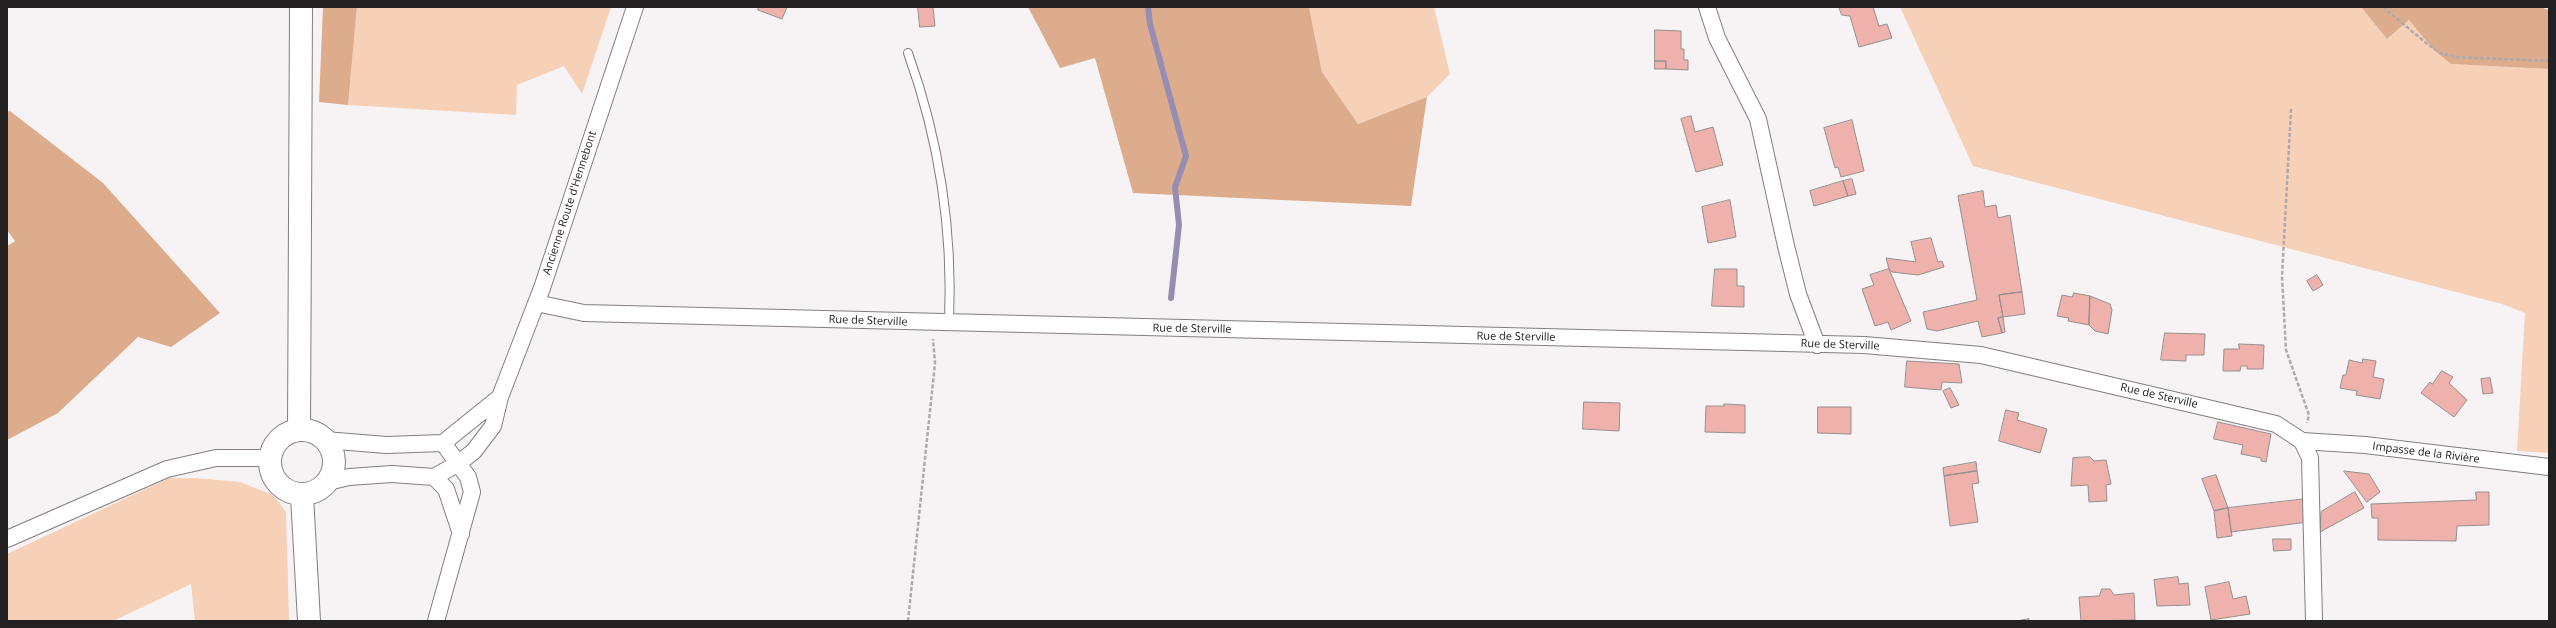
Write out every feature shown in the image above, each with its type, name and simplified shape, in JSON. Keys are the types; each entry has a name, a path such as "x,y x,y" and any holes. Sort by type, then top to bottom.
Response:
{"main road":[{"path":"299,430 301,7"},
{"path":"299,430 309,431 325,440 333,451 334,462 333,472 328,482 320,489 302,496 280,486 270,468 270,458 280,439 299,430"},
{"path":"302,496 309,621"}],"street":[{"name":"Ancienne Route d'Hennebont","path":"434,477 459,463 474,451 493,426 500,397 536,303 635,7"},
{"path":"1707,7 1716,38 1758,119 1787,253 1798,294 1817,344"},
{"name":"Rue de Sterville","path":"536,303 584,313 932,323 1864,345 1981,355 2276,424 2302,441"},
{"path":"325,440 386,445 443,443 500,397"},
{"path":"2302,441 2310,458 2314,621"},
{"name":"Impasse de la Rivière","path":"2302,441 2365,445 2549,467"},
{"path":"436,621 472,492 468,477 443,443"},
{"path":"7,539 167,469 216,458 270,458"},
{"path":"328,482 349,477 392,474 434,477 446,488 460,534"}],"lane":[{"path":"908,53 923,94 934,139 943,191 949,323"}],"path":[{"path":"2383,7 2440,53 2455,56 2549,61"},
{"path":"2291,109 2282,277 2286,350 2309,415 2302,441"},
{"path":"908,621 935,363 932,323"}],"shaded area":[{"path":"323,7 357,7 348,105 319,102"},
{"path":"357,7 611,7 582,94 564,66 517,85 516,115 348,105"},
{"path":"1028,7 1309,7 1322,72 1358,124 1427,97 1411,206 1133,193 1095,58 1060,68"},
{"path":"1309,7 1434,7 1450,74 1427,97 1358,124 1322,72"},
{"path":"1900,7 2361,7 2387,39 2409,20 2451,64 2549,69 2549,453 2517,451 2525,313 2502,304 1973,166"},
{"path":"2361,7 2540,7 2549,10 2549,69 2451,64 2433,49 2409,20 2387,39"},
{"path":"10,111 103,183 220,313 171,347 138,337 58,413 7,440 7,246 15,241 7,230 7,112"},
{"path":"169,478 195,478 240,482 273,495 286,512 289,621 195,621 191,584 113,621 7,621 7,554"}],"building":[{"path":"759,7 787,7 782,19 758,10"},
{"path":"918,7 933,7 935,26 920,27"},
{"path":"1839,7 1873,7 1879,26 1887,24 1892,38 1859,47 1850,16 1842,15"},
{"path":"1655,30 1681,31 1681,49 1684,49 1684,60 1688,60 1688,70 1666,69 1666,61 1655,61"},
{"path":"1655,61 1666,61 1666,69 1655,69"},
{"path":"1691,116 1695,132 1713,127 1723,165 1696,172 1681,119"},
{"path":"1852,120 1864,171 1841,177 1838,167 1835,168 1824,128"},
{"path":"1852,179 1856,194 1848,196 1843,181"},
{"path":"1843,181 1848,196 1814,206 1810,191"},
{"path":"1983,191 1985,207 1996,205 1998,218 2010,215 2022,292 1999,295 2003,317 1998,318 2002,333 1982,337 1978,321 1937,331 1927,329 1923,312 1977,300 1958,196"},
{"path":"1730,200 1736,237 1708,243 1702,207"},
{"path":"1931,238 1938,262 1942,261 1944,267 1918,275 1892,272 1889,269 1886,258 1916,262 1911,242"},
{"path":"1715,269 1737,269 1737,286 1744,286 1744,307 1712,306"},
{"path":"1889,269 1911,321 1891,330 1888,322 1875,326 1862,289 1874,285 1870,275"},
{"path":"2317,275 2323,285 2313,291 2307,281"},
{"path":"2022,292 2025,314 2003,317 1999,295"},
{"path":"2074,293 2090,296 2089,325 2068,321 2069,318 2057,316 2062,295 2072,297"},
{"path":"2090,296 2110,304 2112,310 2108,334 2095,331 2089,325"},
{"path":"2003,317 2005,332 2002,333 1998,318"},
{"path":"2165,333 2205,334 2204,355 2186,355 2186,361 2161,360"},
{"path":"2239,344 2264,345 2263,369 2247,369 2247,366 2241,366 2240,371 2223,371 2224,349 2239,349"},
{"path":"2363,359 2376,361 2373,377 2384,379 2380,399 2356,395 2357,391 2340,388 2343,375 2346,375 2349,360 2362,363"},
{"path":"1907,361 1959,364 1962,383 1942,382 1941,390 1905,387"},
{"path":"2442,371 2453,377 2449,383 2467,400 2454,417 2421,393 2430,382 2432,384"},
{"path":"2490,378 2493,393 2483,394 2481,379"},
{"path":"1950,388 1959,405 1951,408 1943,391"},
{"path":"1584,402 1620,403 1619,431 1583,429"},
{"path":"1724,404 1745,405 1745,433 1705,432 1706,406 1724,406"},
{"path":"1818,407 1851,407 1851,434 1818,433"},
{"path":"2006,410 2019,413 2017,420 2047,429 2040,453 1999,441"},
{"path":"2218,422 2271,434 2266,462 2261,461 2261,458 2241,454 2243,445 2214,439"},
{"path":"2090,457 2094,461 2106,460 2111,484 2106,485 2107,501 2089,502 2088,485 2071,486 2073,458"},
{"path":"1976,462 1977,471 1944,476 1943,468"},
{"path":"1977,471 1979,483 1972,484 1978,522 1950,526 1944,476"},
{"path":"2344,471 2369,474 2380,492 2367,502"},
{"path":"2216,475 2228,508 2214,511 2202,479"},
{"path":"2355,492 2364,508 2320,532 2321,512"},
{"path":"2476,492 2489,492 2489,525 2457,526 2456,541 2378,540 2378,518 2372,518 2371,504 2476,500"},
{"path":"2306,499 2308,522 2231,532 2228,508"},
{"path":"2228,508 2232,536 2217,538 2214,511"},
{"path":"2273,539 2291,539 2291,550 2274,551"},
{"path":"2178,577 2179,584 2188,583 2190,605 2157,606 2154,580"},
{"path":"2229,582 2233,599 2246,596 2250,614 2211,620 2205,587"},
{"path":"2102,589 2110,589 2114,595 2134,593 2135,620 2081,621 2079,597 2099,596"},
{"path":"2029,619 2029,621 2017,621"}],"waterway":[{"path":"1148,7 1150,24 1186,156 1175,187 1179,225 1171,298"}]}
